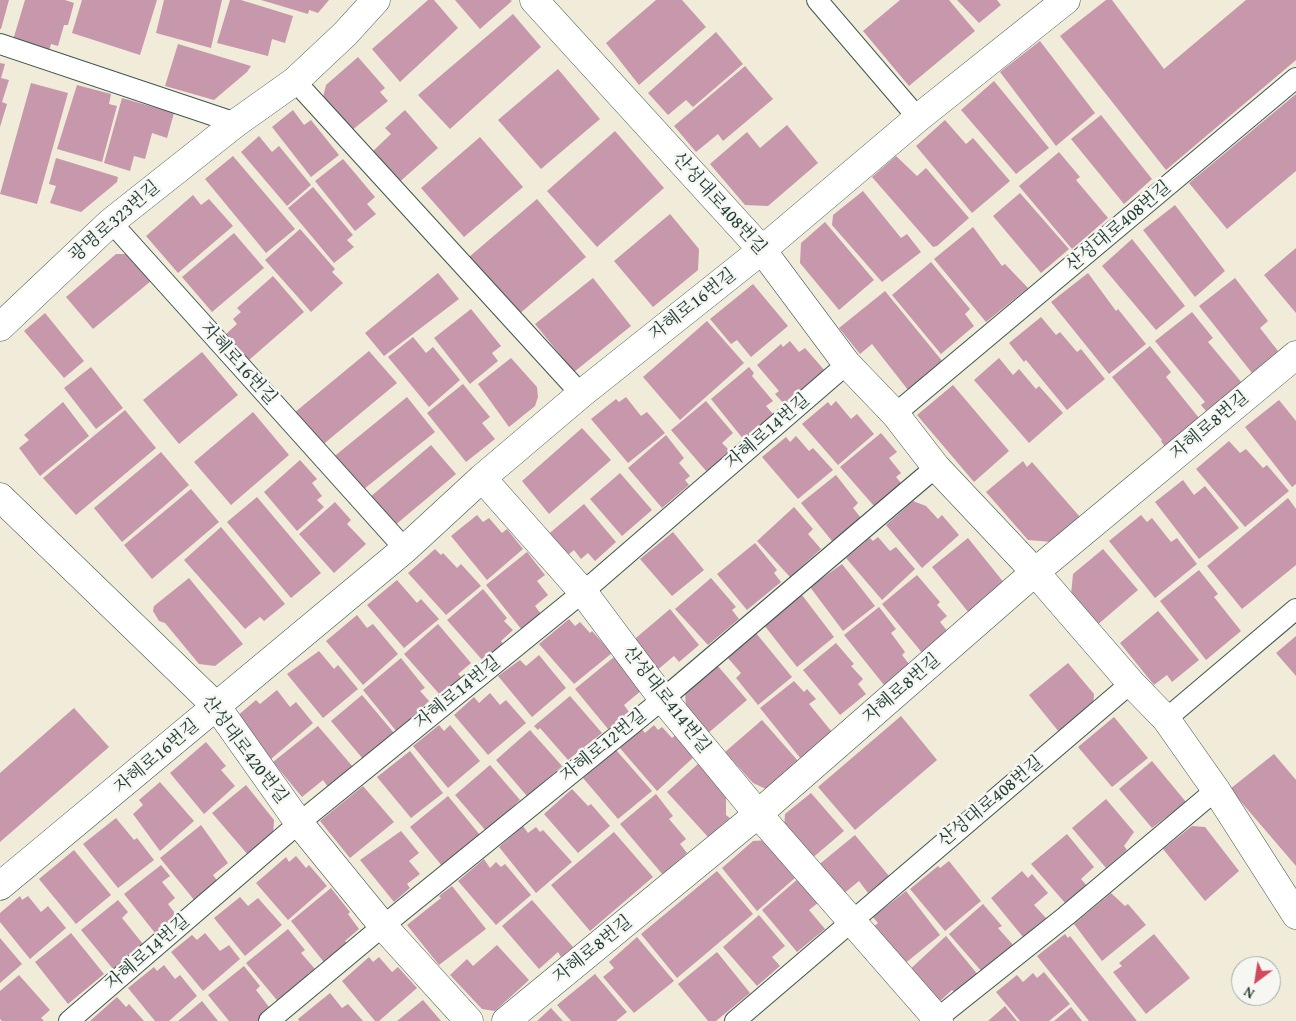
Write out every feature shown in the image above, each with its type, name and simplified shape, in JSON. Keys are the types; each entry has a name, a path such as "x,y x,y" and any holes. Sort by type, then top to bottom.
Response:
{"street":[{"name":"광명로323번길","path":"0,327 111,222 236,123 295,81 345,34 376,0"},
{"name":"산성대로408번길","path":"534,0 762,250 847,364 895,414 936,467 1035,572 1131,683 1166,719 1216,790 1296,915"},
{"name":"자혜로16번길","path":"0,886 405,549 482,478 581,394 762,250 918,118 1066,0"},
{"name":"자혜로8번길","path":"506,1021 758,814 1035,572 1296,355"},
{"name":"산성대로414번길","path":"482,478 583,592 663,699 758,814 937,1020"},
{"name":"산성대로420번길","path":"0,497 217,707 299,823 383,926 468,1021"}],"lane":[{"path":"817,0 918,118"},
{"path":"0,44 236,123"},
{"name":"산성대로408번길","path":"895,414 1296,78"},
{"path":"295,81 581,394"},
{"name":"자혜로16번길","path":"111,222 405,549"},
{"name":"자혜로14번길","path":"69,1021 299,823 583,592 847,364"},
{"name":"자혜로12번길","path":"269,1021 663,699 936,467"},
{"path":"1166,719 1296,610"},
{"name":"산성대로408번길","path":"850,922 1131,683"},
{"path":"937,1020 1066,916 1216,790"},
{"path":"735,1021 850,922"}],"building":[{"path":"0,0 9,0 1,29 0,29"},
{"path":"25,0 65,0 74,3 68,25 64,25 58,46 51,44 49,51 13,40"},
{"path":"82,0 157,0 140,55 72,33"},
{"path":"164,0 222,0 211,48 156,33"},
{"path":"230,0 241,0 293,16 285,43 272,39 268,56 217,43"},
{"path":"261,0 329,0 318,13 309,10 308,14"},
{"path":"428,0 434,0 458,28 400,82 372,49"},
{"path":"455,0 510,0 512,1 480,29"},
{"path":"656,0 682,0 706,27 639,85 606,43"},
{"path":"900,0 949,0 975,31 909,86 863,31"},
{"path":"957,0 997,0 1001,5 979,23"},
{"path":"1106,0 1112,0 1164,69 1246,0 1296,0 1296,60 1166,170 1060,36"},
{"path":"513,14 541,47 450,129 418,95"},
{"path":"716,32 743,64 693,107 686,100 668,115 648,93"},
{"path":"1040,41 1095,113 1056,146 1000,72"},
{"path":"178,44 251,66 247,72 214,100 165,86"},
{"path":"358,57 385,88 380,92 388,101 351,131 323,97 326,85"},
{"path":"0,63 5,64 1,78 9,80 2,102 7,104 0,127"},
{"path":"745,66 773,99 723,141 718,134 696,152 674,126"},
{"path":"558,69 600,119 541,169 498,120"},
{"path":"994,81 1049,148 1016,174 961,110"},
{"path":"31,83 68,93 37,204 0,194"},
{"path":"77,85 111,94 109,104 117,106 102,162 57,149"},
{"path":"1296,94 1296,171 1227,229 1189,183"},
{"path":"122,98 174,113 167,138 152,133 145,159 134,156 130,171 104,163"},
{"path":"293,110 304,125 311,120 339,155 311,177 272,127"},
{"path":"405,110 438,148 396,185 371,153 391,134 385,128"},
{"path":"1101,115 1152,179 1124,204 1071,139"},
{"path":"945,120 966,144 973,138 1010,181 972,213 916,146"},
{"path":"787,125 818,163 768,206 745,205 710,164 747,132 760,148"},
{"path":"615,131 664,188 597,247 547,191"},
{"path":"259,136 272,152 279,146 311,185 287,206 241,152"},
{"path":"480,137 523,187 464,237 421,188"},
{"path":"1059,152 1080,177 1076,180 1108,218 1072,249 1019,186"},
{"path":"233,156 295,229 266,253 205,179"},
{"path":"896,156 917,176 926,168 969,218 937,246 933,247 872,177"},
{"path":"56,158 118,177 117,182 81,212 50,203 56,186 49,184"},
{"path":"343,159 375,197 367,204 376,214 355,231 315,181"},
{"path":"313,187 353,235 347,240 354,247 334,263 288,208"},
{"path":"863,191 901,238 907,234 921,252 882,282 832,225 833,215"},
{"path":"1020,193 1069,249 1041,273 993,216"},
{"path":"193,195 201,205 209,199 233,226 178,273 146,236"},
{"path":"537,199 586,257 518,315 469,257"},
{"path":"1175,205 1225,271 1195,297 1143,230"},
{"path":"670,214 699,249 698,270 653,307 614,261"},
{"path":"825,222 874,280 839,310 800,263 801,243"},
{"path":"973,227 1002,266 1005,264 1028,288 986,322 934,259"},
{"path":"300,229 335,269 332,272 343,283 311,312 265,260"},
{"path":"234,233 264,268 212,312 182,277"},
{"path":"1132,239 1185,306 1156,330 1102,266"},
{"path":"1296,248 1296,313 1264,275"},
{"path":"116,254 129,254 151,281 93,329 66,297"},
{"path":"931,262 970,309 965,314 974,326 941,354 892,295"},
{"path":"438,273 459,299 384,356 365,333"},
{"path":"1088,273 1116,311 1118,309 1146,344 1109,374 1051,302"},
{"path":"273,276 304,312 249,360 226,334 237,324 233,319 241,312 237,308"},
{"path":"593,278 631,326 574,372 535,324"},
{"path":"1235,278 1268,321 1260,328 1278,351 1252,373 1199,306"},
{"path":"753,284 788,326 751,357 737,340 731,344 710,319"},
{"path":"885,291 943,362 908,390 872,344 860,354 839,328"},
{"path":"471,309 501,346 492,353 498,361 470,384 434,338"},
{"path":"1192,312 1213,338 1208,342 1242,383 1206,411 1201,405 1205,402 1155,341"},
{"path":"45,313 84,361 64,378 24,331"},
{"path":"1041,317 1056,335 1060,332 1077,352 1081,349 1105,379 1067,410 1026,360 1024,362 1009,343"},
{"path":"707,321 744,363 680,420 643,377"},
{"path":"413,337 426,353 433,347 460,380 429,407 388,357"},
{"path":"790,341 799,352 805,348 826,372 786,406 775,394 779,391 757,365 781,344 783,347"},
{"path":"1150,346 1171,372 1166,377 1199,418 1165,447 1162,440 1112,377"},
{"path":"369,351 397,383 320,447 294,413"},
{"path":"202,352 238,395 179,444 143,400"},
{"path":"511,358 537,387 538,397 535,406 509,427 478,384"},
{"path":"999,358 1013,375 1019,369 1036,389 1039,386 1063,413 1029,443 974,380"},
{"path":"91,367 123,408 96,429 64,388"},
{"path":"749,367 754,373 752,376 773,401 766,406 774,415 744,440 711,399"},
{"path":"463,384 490,417 482,423 495,439 466,462 427,413"},
{"path":"953,385 1009,451 974,482 917,415"},
{"path":"407,397 435,432 359,493 331,459"},
{"path":"626,397 641,416 647,412 665,433 628,463 591,419 616,399 619,402"},
{"path":"1279,400 1296,421 1296,484 1292,487 1245,427"},
{"path":"706,401 733,433 722,443 731,452 707,472 671,430"},
{"path":"836,401 851,419 857,414 874,434 838,465 802,424 828,402 831,406"},
{"path":"63,402 89,436 40,476 19,448 29,440 24,435"},
{"path":"125,410 156,448 76,515 43,478"},
{"path":"253,412 289,455 231,505 194,462"},
{"path":"582,428 611,460 549,514 522,481"},
{"path":"881,433 897,452 889,458 901,473 896,477 901,483 874,506 840,467"},
{"path":"666,435 684,458 679,463 690,476 685,480 689,485 662,508 628,468"},
{"path":"796,436 809,451 813,448 833,470 798,499 762,457 786,437 790,442"},
{"path":"1229,441 1240,453 1246,449 1263,468 1267,465 1289,491 1245,527 1196,469"},
{"path":"431,445 456,474 394,526 369,498"},
{"path":"161,452 189,485 122,542 94,508"},
{"path":"300,460 317,479 312,483 322,496 317,500 324,507 297,531 264,492"},
{"path":"1023,461 1027,467 1032,462 1080,517 1052,542 1028,540 986,492"},
{"path":"620,473 652,510 622,536 590,499"},
{"path":"836,475 858,503 853,508 861,518 832,541 801,503"},
{"path":"1183,480 1194,495 1205,486 1239,528 1199,559 1155,502"},
{"path":"191,489 219,522 152,579 124,545"},
{"path":"257,497 321,573 291,598 227,522"},
{"path":"1288,498 1296,509 1296,565 1242,609 1207,566"},
{"path":"913,501 926,506 938,519 942,515 959,535 922,568 886,525"},
{"path":"335,502 351,520 347,524 366,544 334,573 299,534"},
{"path":"584,504 616,542 595,561 588,553 581,559 574,550 563,559 545,537"},
{"path":"794,507 813,529 808,534 821,549 790,577 757,541"},
{"path":"477,515 483,522 489,518 502,533 507,529 523,549 487,580 451,536"},
{"path":"1141,515 1147,522 1152,518 1171,542 1177,538 1197,564 1155,598 1109,541"},
{"path":"221,527 285,604 264,621 260,617 245,629 184,560"},
{"path":"673,532 704,570 672,596 640,559"},
{"path":"878,537 890,551 896,547 915,569 882,600 846,558 870,538 873,541"},
{"path":"968,538 1005,584 969,613 932,567"},
{"path":"755,543 777,570 774,573 781,582 747,610 717,574"},
{"path":"435,549 441,555 443,553 457,568 461,564 481,586 446,615 408,573"},
{"path":"1103,549 1138,590 1096,626 1071,595 1073,574"},
{"path":"527,552 545,575 537,581 548,595 535,606 541,614 522,630 486,585"},
{"path":"842,564 875,606 843,631 810,587"},
{"path":"1199,570 1218,594 1214,597 1241,631 1206,660 1160,601"},
{"path":"917,575 940,602 937,605 947,616 940,622 949,633 923,654 882,604"},
{"path":"189,578 243,644 215,666 199,664 165,623 159,621 153,611 154,606"},
{"path":"711,578 736,607 732,610 739,619 708,645 675,609"},
{"path":"397,580 417,603 421,599 439,619 404,648 367,605"},
{"path":"483,589 507,618 504,621 513,630 501,641 504,645 484,662 447,620"},
{"path":"802,595 834,637 797,667 764,625"},
{"path":"879,607 896,629 891,633 905,652 902,655 909,664 884,685 844,635"},
{"path":"670,609 699,645 679,662 674,656 655,672 630,643"},
{"path":"1158,611 1199,660 1172,682 1167,675 1154,685 1120,643"},
{"path":"357,615 367,628 373,624 398,654 363,685 326,641"},
{"path":"569,619 575,626 580,622 590,633 592,631 612,653 574,684 539,644"},
{"path":"438,624 471,663 458,674 462,678 441,696 404,654"},
{"path":"756,633 792,677 758,705 736,678 741,673 727,657"},
{"path":"1296,636 1296,676 1276,653"},
{"path":"836,643 854,664 851,666 863,679 858,684 866,694 840,715 803,670"},
{"path":"319,651 334,669 338,665 358,689 323,718 287,674"},
{"path":"539,655 566,688 532,717 498,676 520,660 526,666"},
{"path":"614,657 642,690 624,705 629,712 608,729 575,689"},
{"path":"401,658 425,688 420,691 429,701 397,732 363,690"},
{"path":"1068,663 1094,694 1093,707 1059,732 1029,695"},
{"path":"717,665 747,700 707,734 686,708 685,691"},
{"path":"794,681 804,692 807,689 816,699 809,704 832,732 801,759 760,708"},
{"path":"277,690 290,707 296,702 313,723 271,759 236,717 256,700 260,704"},
{"path":"490,693 500,705 506,700 526,723 488,755 454,715 474,697 479,703"},
{"path":"362,695 394,733 363,759 331,721"},
{"path":"570,696 602,733 568,760 540,728 538,730 534,726"},
{"path":"74,708 109,747 0,842 0,773"},
{"path":"901,716 937,760 855,830 818,787"},
{"path":"1114,717 1148,758 1112,787 1078,747"},
{"path":"762,720 798,761 766,789 753,783 725,752"},
{"path":"439,725 444,731 450,725 480,761 448,788 413,746"},
{"path":"654,725 658,730 662,727 672,738 677,734 696,755 657,791 619,747 641,728 645,733"},
{"path":"318,726 353,767 328,787 323,780 302,797 273,762"},
{"path":"530,730 562,766 527,796 496,760"},
{"path":"206,742 226,766 221,770 235,786 204,814 170,773"},
{"path":"616,750 652,791 618,819 583,778"},
{"path":"410,751 443,793 411,818 377,777"},
{"path":"1274,754 1296,780 1296,866 1230,789"},
{"path":"1152,761 1186,802 1152,828 1119,789"},
{"path":"699,763 726,793 726,815 730,818 708,837 667,792"},
{"path":"490,765 520,800 486,831 455,795"},
{"path":"160,782 194,821 160,851 133,814 143,805 139,800"},
{"path":"246,785 274,820 273,837 249,856 212,813"},
{"path":"363,786 394,822 350,858 320,821"},
{"path":"572,789 588,806 591,804 610,826 578,853 544,814"},
{"path":"811,793 844,831 810,860 784,828 785,814"},
{"path":"656,794 673,816 669,819 686,839 680,844 687,853 663,875 620,824"},
{"path":"448,796 480,835 442,866 410,827"},
{"path":"1106,799 1134,832 1124,846 1127,850 1106,868 1072,828"},
{"path":"116,818 134,840 137,838 154,860 118,888 83,844"},
{"path":"201,825 228,863 213,875 218,882 195,901 160,858"},
{"path":"523,826 528,833 536,827 540,832 543,830 572,862 536,893 499,847"},
{"path":"1192,826 1205,827 1239,871 1205,901 1163,849"},
{"path":"401,831 419,853 409,861 420,874 407,884 410,888 394,902 360,860"},
{"path":"614,832 653,877 590,931 551,885"},
{"path":"1067,834 1094,867 1081,879 1087,886 1066,904 1031,864"},
{"path":"855,835 889,876 868,893 859,881 842,895 816,867"},
{"path":"769,840 792,867 788,870 795,878 757,911 722,868 753,841"},
{"path":"74,850 111,895 76,924 39,879"},
{"path":"296,856 306,868 309,865 327,886 288,920 256,883 286,857 289,862"},
{"path":"484,859 490,868 496,862 501,867 505,864 531,895 496,925 458,881"},
{"path":"949,861 981,901 945,931 910,889 938,866 940,868"},
{"path":"161,865 170,876 162,882 175,898 168,904 177,916 155,933 124,894"},
{"path":"717,871 753,914 677,978 641,934"},
{"path":"1022,871 1028,878 1032,874 1048,893 1034,905 1046,918 1023,937 991,898"},
{"path":"799,878 819,902 809,910 825,929 797,952 762,910"},
{"path":"452,886 486,929 439,965 407,925 441,898 439,896"},
{"path":"331,888 350,912 348,914 359,929 345,941 350,947 327,966 291,921"},
{"path":"906,891 940,935 903,965 873,927 878,923 873,917"},
{"path":"1111,893 1125,906 1128,904 1146,925 1102,961 1074,924"},
{"path":"20,896 22,900 28,896 41,912 48,906 66,928 30,959 0,922 0,913"},
{"path":"240,897 248,906 258,898 282,925 245,956 214,918"},
{"path":"118,900 128,912 122,918 143,944 113,969 81,930"},
{"path":"532,900 573,947 561,957 558,952 539,969 502,926"},
{"path":"983,904 1002,926 998,928 1014,946 983,973 949,934"},
{"path":"759,915 785,946 772,957 780,966 757,986 723,947"},
{"path":"288,929 305,950 301,953 315,969 308,974 312,979 281,1005 246,963"},
{"path":"71,933 104,974 68,1004 35,962"},
{"path":"205,933 220,951 229,945 240,959 203,991 171,952 192,935 197,940"},
{"path":"1065,934 1068,938 1070,936 1137,1021 1089,1021 1037,956"},
{"path":"1154,934 1190,978 1146,1014 1113,972 1122,966 1119,963"},
{"path":"946,936 979,976 957,995 952,990 939,1002 906,973"},
{"path":"637,937 674,981 634,1013 603,977 614,968 609,962"},
{"path":"0,938 22,964 0,983"},
{"path":"497,945 529,980 495,1011 482,1009 450,975 467,959 473,966"},
{"path":"717,952 750,993 716,1021 708,1021 678,984"},
{"path":"369,957 373,962 379,957 392,972 398,967 417,988 379,1021 375,1021 342,981"},
{"path":"164,965 175,979 180,975 197,996 169,1021 155,1021 128,988 154,967 157,971"},
{"path":"244,966 260,986 256,990 269,1007 262,1013 265,1017 260,1021 229,1021 208,995"},
{"path":"1044,972 1070,1004 1049,1021 1020,1021 996,992 1017,975 1023,982 1033,973 1037,978"},
{"path":"595,974 627,1012 616,1021 571,1021 557,1005"},
{"path":"19,975 50,1010 41,1018 44,1021 2,1021 0,1019 0,991"},
{"path":"330,993 342,1008 348,1004 363,1021 299,1021 298,1019"},
{"path":"117,997 126,1007 129,1004 144,1021 90,1021"},
{"path":"423,1000 441,1021 397,1021"},
{"path":"202,1001 218,1021 178,1021"},
{"path":"1005,1006 1017,1021 988,1021"},
{"path":"1071,1007 1082,1021 1054,1021"},
{"path":"551,1008 563,1021 537,1021"}]}
